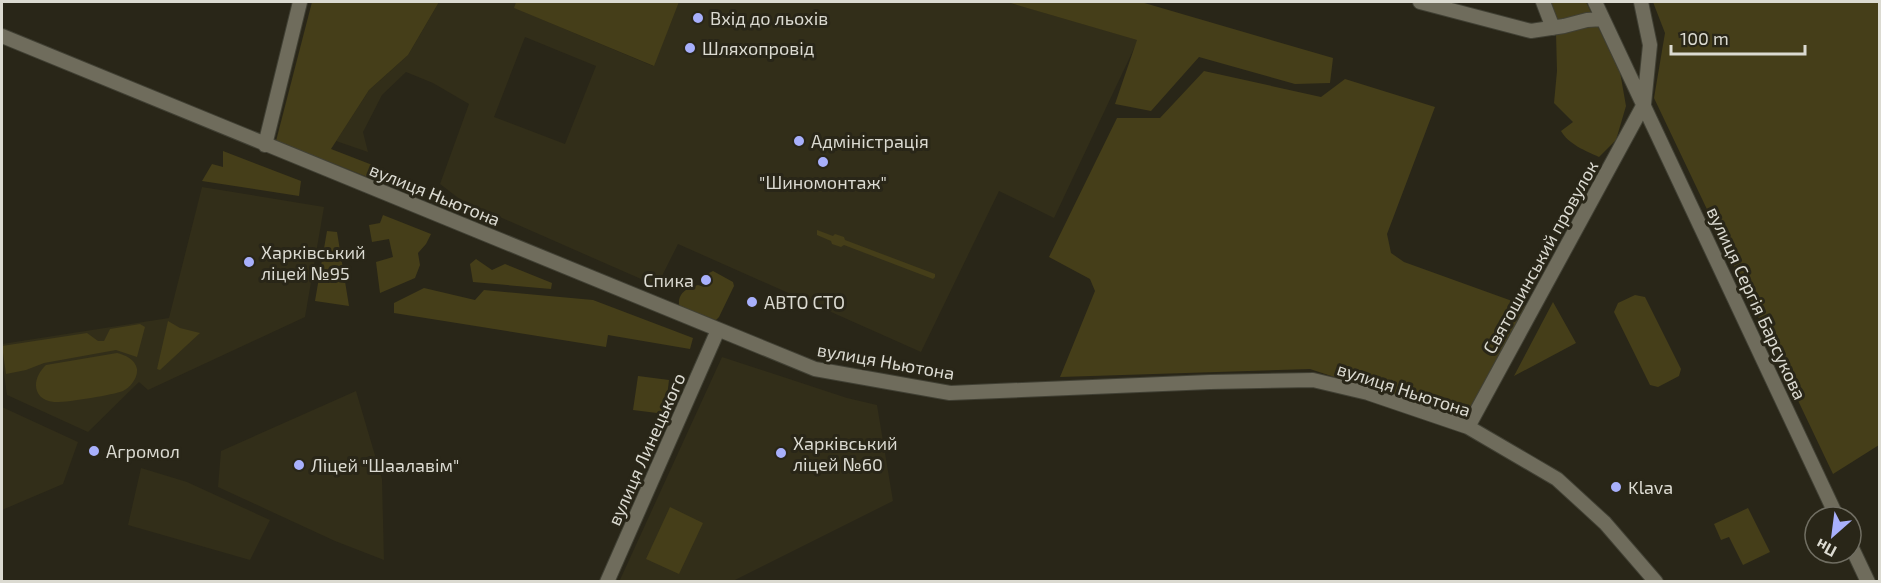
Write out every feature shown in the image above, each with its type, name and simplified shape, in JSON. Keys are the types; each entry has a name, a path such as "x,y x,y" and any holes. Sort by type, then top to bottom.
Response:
{"street":[{"path":"265,145 300,2"},
{"path":"1420,2 1531,31 1603,19"},
{"path":"1543,2 1552,28"},
{"name":"вулиця Сергія Барсукова","path":"1595,2 1831,505"},
{"path":"1641,2 1650,45 1644,104"},
{"name":"вулиця Ньютона","path":"2,36 815,369 950,393 1313,380 1368,393 1468,428 1557,479 1605,524 1656,582"},
{"name":"Святошинський провулок","path":"1468,428 1644,104"},
{"name":"вулиця Линецького","path":"607,582 718,330"},
{"path":"1860,565 1868,582"}],"shaded area":[{"path":"312,2 439,2 408,55 369,90 331,149 393,173 388,185 276,141"},
{"path":"439,2 516,2 515,8 653,66 679,2 1007,2 1138,40 1054,218 999,191 921,352 678,244 657,286 461,200 440,184 469,104 433,83 406,72 382,95 363,132 368,152 336,141 369,90 408,55","holes":["525,37 596,66 565,144 494,117"]},
{"path":"516,2 679,2 654,66 514,8"},
{"path":"1007,2 1141,2 1333,58 1330,83 1295,84 1199,57 1151,111 1115,104 1137,40"},
{"path":"1544,2 1586,2 1620,72 1626,106 1616,140 1599,157 1583,150 1564,136 1561,131 1573,122 1554,103 1557,71 1556,33"},
{"path":"1653,2 1879,2 1879,445 1833,474 1654,98 1665,33"},
{"path":"1204,71 1321,97 1345,79 1435,107 1387,234 1391,253 1404,262 1529,307 1469,418 1459,418 1310,369 1060,377 1095,291 1090,279 1049,257 1117,118 1160,118"},
{"path":"223,151 301,181 299,196 202,181 212,164 223,167"},
{"name":"Харківський ліцей №95","path":"202,187 324,207 305,317 148,390 139,382 88,432 7,395 2,344 169,318"},
{"path":"383,215 431,234 418,253 420,265 415,278 380,293 376,262 393,257 389,239 372,242 369,225 380,223"},
{"path":"817,230 844,237 845,240 935,274 935,277 933,279 844,245 841,247 832,244 831,241 817,235"},
{"path":"327,231 337,232 349,306 315,301"},
{"path":"476,259 492,270 505,264 552,283 551,289 473,282 470,264"},
{"path":"713,271 733,282 734,286 716,320 679,305 680,297 687,289 698,285 704,287 713,282 709,273"},
{"path":"424,288 475,300 484,290 593,300 693,338 690,349 608,335 606,347 394,313 394,303"},
{"path":"1635,295 1645,297 1681,369 1679,376 1658,387 1650,385 1614,312 1618,303"},
{"path":"1553,302 1576,343 1514,376"},
{"path":"168,321 180,328 200,333 160,370 157,369"},
{"path":"140,324 145,327 137,357 116,350 44,363 6,374 2,346 87,333 98,341 104,341 110,329"},
{"path":"117,353 132,360 137,369 133,382 123,391 99,397 59,402 46,400 38,392 36,382 46,365"},
{"name":"Харківський ліцей №60","path":"722,357 847,398 877,405 893,501 733,581 619,582"},
{"path":"638,376 669,380 665,414 633,410"},
{"name":"Ліцей \"Шаалавім\"","path":"356,391 382,479 384,560 335,541 218,487 221,451"},
{"path":"2,407 78,442 63,484 2,510"},
{"path":"141,468 187,482 270,520 250,560 128,525"},
{"path":"670,507 703,523 679,574 646,559"},
{"path":"1748,508 1770,552 1743,565 1729,537 1721,540 1714,524"}],"place":[{"name":"Вхід до льохів","path":"698,18"},
{"name":"Шляхопровід","path":"690,48"},
{"name":"Адміністрація","path":"799,141"},
{"name":"\"Шиномонтаж\"","path":"823,162"},
{"name":"Харківський ліцей №95","path":"249,262"},
{"name":"Спика","path":"706,280"},
{"name":"АВТО СТО","path":"752,302"},
{"name":"Агромол","path":"94,451"},
{"name":"Харківський ліцей №60","path":"781,453"},
{"name":"Ліцей \"Шаалавім\"","path":"299,465"},
{"name":"Klava","path":"1616,487"}]}
